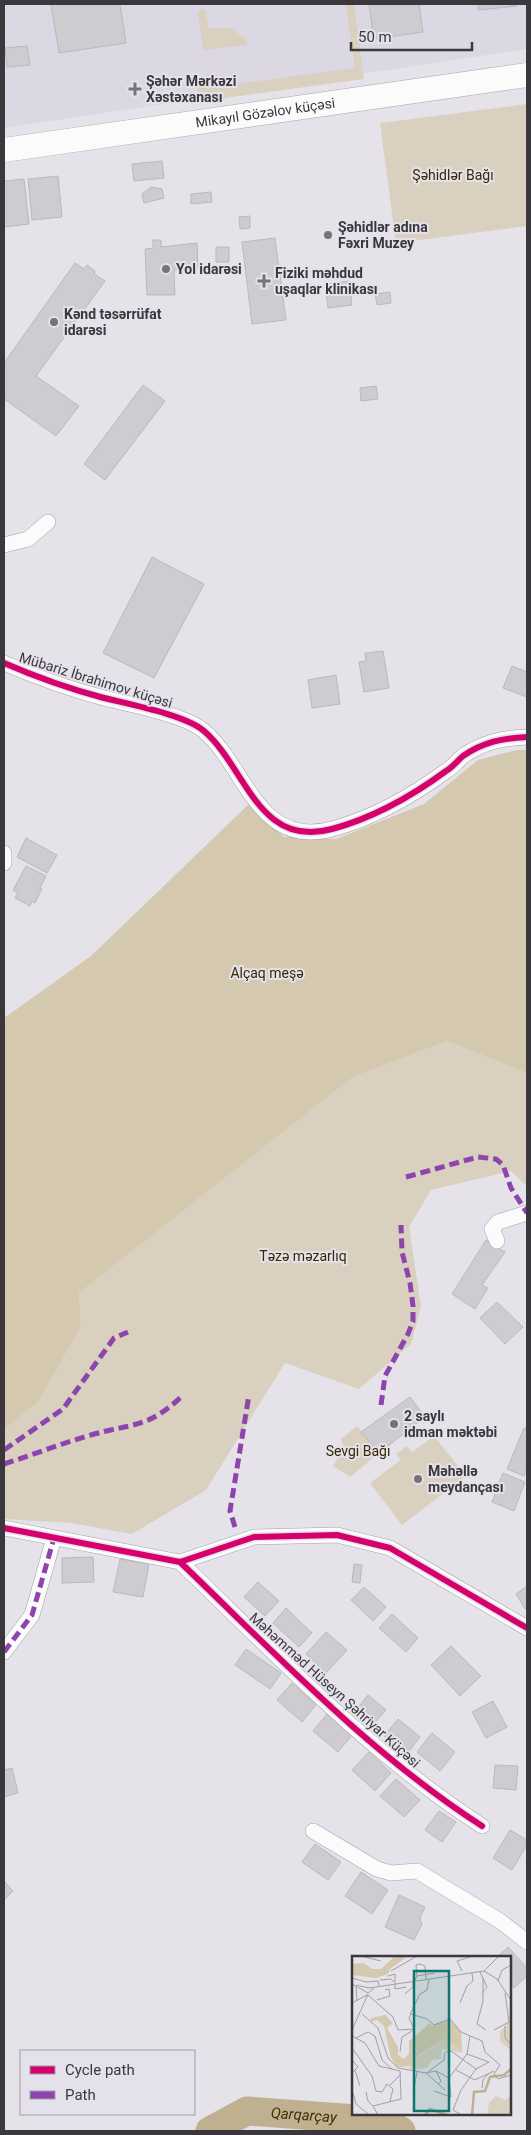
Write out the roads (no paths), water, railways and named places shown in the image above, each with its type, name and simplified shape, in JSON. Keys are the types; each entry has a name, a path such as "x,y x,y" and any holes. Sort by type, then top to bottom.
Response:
{"main road":[{"name":"Mikayıl Gözəlov küçəsi","path":"4,150 527,74"}],"street":[{"path":"4,545 28,539 48,522"},
{"name":"Mübariz İbrahimov küçəsi","path":"4,663 36,676 95,695 145,707 203,730 222,752 264,812 279,824 308,832 331,829 377,813 448,770 462,757 481,745 505,738 527,737"},
{"path":"4,853 4,863"},
{"path":"497,1241 492,1229 498,1222 527,1213"},
{"path":"4,1528 180,1562 254,1537 337,1535 390,1548 527,1628"},
{"path":"4,1652 32,1615 54,1538"},
{"name":"Məhəmməd Hüseyn Şəhriyar Küçəsi","path":"180,1562 333,1708 427,1789 482,1826"},
{"path":"313,1831 377,1868 391,1873 417,1871 500,1921 527,1942"}],"waterway":[{"name":"Qarqarçay","path":"210,2131 247,2111 384,2121 401,2131"}],"place":[{"name":"Şəhər Mərkəzi Xəstəxanası","path":"135,89"},
{"name":"Şəhidlər adına Fəxri Muzey","path":"328,235"},
{"name":"Yol idarəsi","path":"166,269"},
{"name":"Fiziki məhdud uşaqlar klinikası","path":"264,281"},
{"name":"Kənd təsərrüfat idarəsi","path":"54,322"},
{"name":"2 saylı idman məktəbi","path":"394,1424"},
{"name":"Məhəllə meydançası","path":"418,1479"}],"park label":[{"name":"Şəhidlər Bağı","path":"453,175"},
{"name":"Alçaq meşə","path":"267,973"},
{"name":"Təzə məzarlıq","path":"303,1256"},
{"name":"Sevgi Bağı","path":"358,1451"}]}
